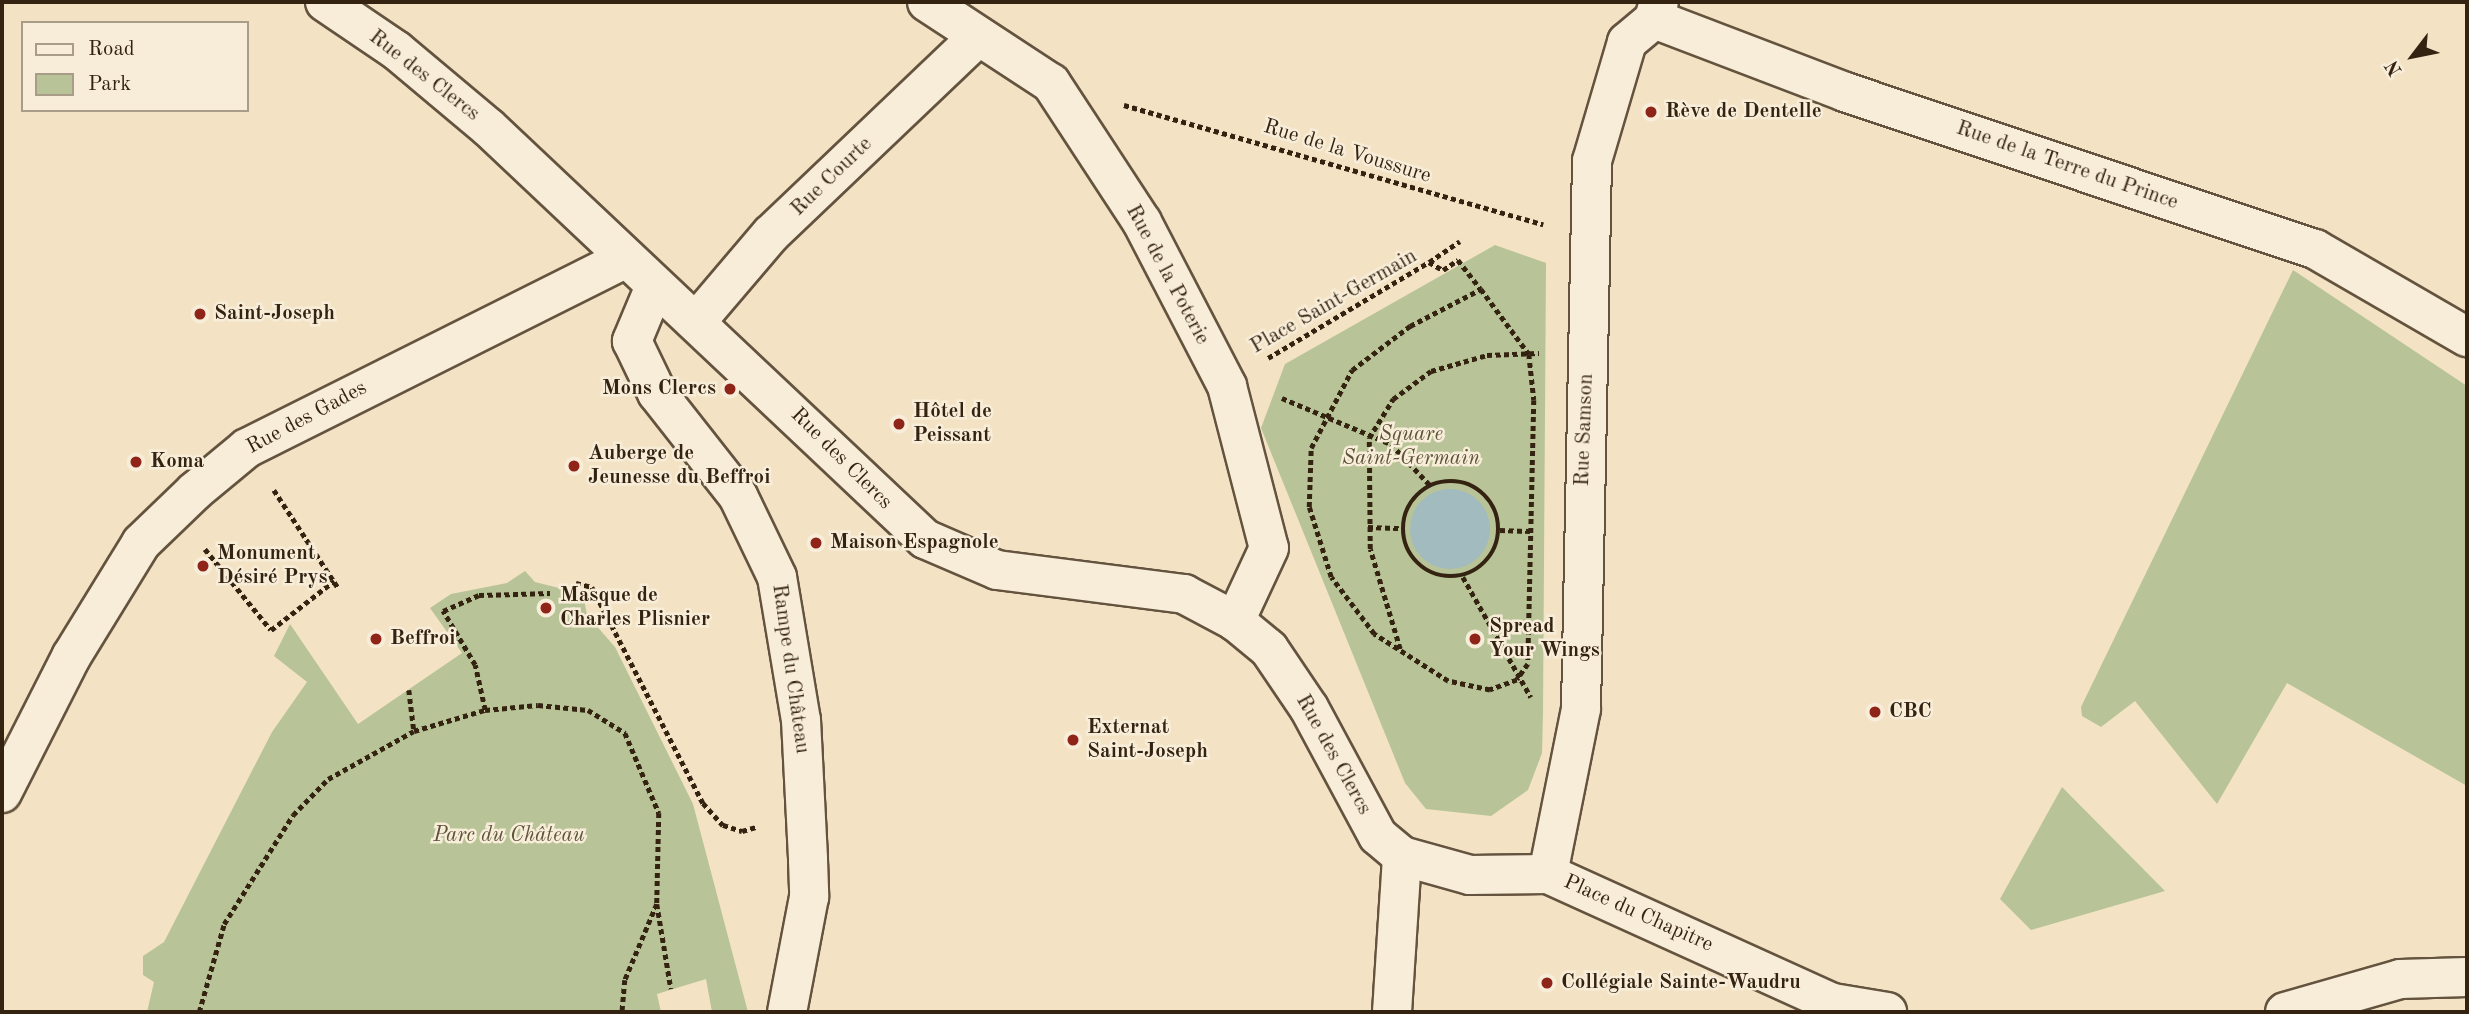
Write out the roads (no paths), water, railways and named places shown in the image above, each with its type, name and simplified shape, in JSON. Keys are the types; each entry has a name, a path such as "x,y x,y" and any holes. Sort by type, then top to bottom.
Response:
{"street":[{"name":"Rue des Clercs","path":"325,2 396,50 489,128 900,517 956,557 997,570 1184,594 1235,621 1269,649 1309,708 1378,836 1402,856"},
{"name":"Rue de la Poterie","path":"927,2 976,39 1051,83 1142,222 1227,386 1269,548 1235,621"},
{"name":"Rue de la Terre du Prince","path":"1657,10 1845,92 2315,249 2467,337"},
{"name":"Rue Samson","path":"1548,874 1581,709 1592,161 1627,42 1657,10"},
{"name":"Rue Courte","path":"696,322 771,234 976,39"},
{"name":"Rue des Gades","path":"3,784 141,543 195,491 247,448 626,258"},
{"name":"Rampe du Château","path":"655,286 632,341 657,393 738,496 778,578 802,720 808,897 787,1012"},
{"path":"1392,1012 1402,856 1470,875 1548,874"},
{"name":"Place du Chapitre","path":"1548,874 1836,1007 1887,1012"},
{"path":"2285,1012 2400,979 2467,978"}],"water":[{"path":"1450,489 1465,492 1478,501 1487,514 1490,529 1487,544 1478,557 1465,566 1450,569 1435,566 1422,557 1413,544 1410,529 1413,514 1422,501 1435,492"}],"place":[{"name":"Rève de Dentelle","path":"1651,112"},
{"name":"Saint-Joseph","path":"200,314"},
{"name":"Mons Clercs","path":"730,389"},
{"name":"Hôtel de Peissant","path":"899,424"},
{"name":"Koma","path":"136,462"},
{"name":"Auberge de Jeunesse du Beffroi","path":"574,466"},
{"name":"Maison Espagnole","path":"816,543"},
{"name":"Monument Désiré Prys","path":"203,566"},
{"name":"Masque de Charles Plisnier","path":"546,608"},
{"name":"Beffroi","path":"376,639"},
{"name":"Spread Your Wings","path":"1475,639"},
{"name":"CBC","path":"1875,712"},
{"name":"Externat Saint-Joseph","path":"1073,740"},
{"name":"Collégiale Sainte-Waudru","path":"1547,983"}],"park label":[{"name":"Square Saint-Germain","path":"1411,447"},
{"name":"Parc du Château","path":"509,836"}]}
